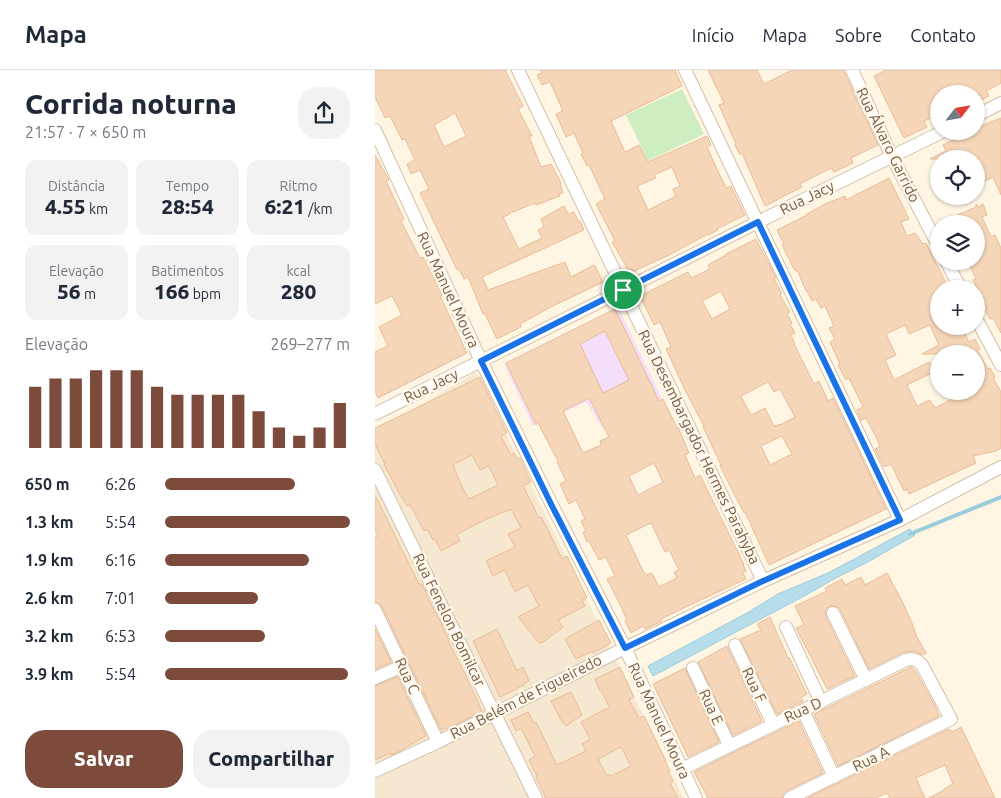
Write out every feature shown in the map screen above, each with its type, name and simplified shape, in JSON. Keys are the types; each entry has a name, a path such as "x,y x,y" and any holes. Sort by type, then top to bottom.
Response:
{"street":[{"name":"Rua Desembargador Hermes Parahyba","path":"519,70 763,581"},
{"path":"685,70 900,520"},
{"name":"Rua Álvaro Garrido","path":"852,70 892,157 930,230"},
{"path":"985,111 1001,103"},
{"name":"Rua Manuel Moura","path":"375,130 481,361 553,508 625,648 696,798"},
{"name":"Rua Jacy","path":"375,414 930,138"},
{"path":"985,335 1001,365"},
{"name":"Rua Belém de Figueiredo","path":"375,771 763,581 900,520 1001,467"},
{"name":"Rua Fenelon Bomilcar","path":"375,470 536,798"},
{"name":"Rua C","path":"375,610 437,742"},
{"path":"833,614 866,680"},
{"path":"786,627 821,702"},
{"name":"Rua F","path":"735,645 773,724"},
{"name":"Rua D","path":"682,769 906,660 917,660 922,665 951,719"},
{"path":"375,678 402,666"},
{"name":"Rua E","path":"693,668 729,745"},
{"path":"803,710 834,777"},
{"name":"Rua A","path":"790,798 951,719"}],"shaded area":[{"path":"615,309 620,311 662,399 603,429 586,402 533,426 504,364"},
{"path":"476,372 683,798 375,798 375,432"}],"green space":[{"path":"682,89 704,134 648,161 626,115"}],"water":[{"path":"910,529 915,535 653,676 648,666 747,613 778,594 830,572"}],"building":[{"path":"375,70 505,70 523,106 518,109 532,136 529,136 541,167 551,164 561,183 563,193 559,194 560,196 536,205 535,203 503,217 519,249 542,238 538,230 544,227 541,219 564,206 568,214 574,212 584,230 482,277 488,290 565,262 571,277 594,265 603,282 551,307 520,324 521,327 497,339 485,314 483,314 468,277 464,279 459,269 457,270 420,193 429,189 420,170 411,174 407,164 415,160 405,139 402,140 390,116 385,118 375,97","holes":["455,113 466,136 444,147 434,125"]},
{"path":"540,70 675,70 682,86 611,121 625,152 639,145 648,162 707,136 711,145 707,147 726,188 731,186 745,215 630,273 612,242 615,241 596,204 605,199 589,165 587,166 581,154 583,153 574,133 566,137 556,114 563,111 550,82 542,85 537,75 542,73","holes":["672,167 680,186 673,189 676,196 648,210 637,186 656,178 654,175"]},
{"path":"708,70 757,70 764,84 792,70 843,70 878,145 851,158 853,163 834,172 832,168 823,172 800,184 802,187 765,206 742,153 740,155 735,145 719,105 724,103"},
{"path":"886,70 1001,70 1001,83 986,91 989,96 985,98 985,85 930,85 930,118 924,121 927,127 904,138 874,76"},
{"path":"1001,118 1001,195 993,177 985,181 985,150 946,150 943,145 953,140 985,140 985,124"},
{"path":"375,155 389,180 386,181 404,219 401,221 420,258 423,257 442,295 440,296 467,353 378,398 375,392 375,352 388,346 379,327 402,315 392,296 375,304"},
{"path":"889,178 909,219 901,222 907,236 915,233 923,244 926,243 930,251 930,270 940,270 944,280 930,280 930,325 909,334 905,325 886,334 896,355 885,360 894,380 929,362 930,374 907,385 917,406 930,400 935,408 950,400 985,400 985,364 988,369 990,368 1001,392 1001,448 996,451 973,456 976,463 909,494 907,489 904,491 891,464 884,467 875,449 880,447 877,439 866,418 861,420 857,410 863,407 849,378 846,380 838,365 840,364 830,342 835,339 829,328 834,326 825,306 821,308 816,299 812,301 806,291 797,270 795,271 782,245 784,244 777,230 825,204 845,196 846,200"},
{"path":"976,205 978,207 983,205 987,215 958,215 976,207"},
{"path":"985,224 991,237 995,235 1001,248 1001,333 993,318 990,319 985,310 987,309 985,305 985,280 973,280 976,279 972,270 985,270"},
{"path":"756,239 776,278 774,279 782,293 780,294 781,297 790,312 787,314 795,333 791,335 794,344 814,384 819,381 828,401 833,398 886,509 769,565 666,349 671,347 660,322 654,325 640,296 688,272 691,278 710,269 708,265","holes":["721,291 730,309 712,319 702,301","768,382 774,392 780,389 795,417 774,426 765,408 751,415 741,396","782,436 792,454 770,465 761,446"]},
{"path":"615,309 659,401 663,399 678,427 689,453 685,455 695,478 700,475 744,564 746,571 743,573 746,579 661,619 662,621 645,629 643,626 631,633 625,621 627,620 607,579 615,576 606,557 599,560 589,541 587,542 583,532 586,531 581,521 585,519 576,500 569,504 560,484 566,481 558,461 538,423 536,425 506,363","holes":["605,331 629,380 603,393 580,344","589,398 609,437 600,441 601,445 583,453 563,411","654,463 663,482 638,495 629,476","651,523 665,552 669,550 679,570 674,572 677,578 659,587 652,573 646,575 643,571 626,535"]},
{"path":"934,335 966,335 969,342 975,339 978,345 939,345"},
{"path":"930,350 930,354 922,354"},
{"path":"480,377 507,433 501,436 511,455 514,453 517,459 520,458 531,482 523,486 562,559 567,556 587,598 582,600 585,606 558,620 563,627 542,643 539,643 518,617 539,606 528,585 515,592 505,570 493,576 486,561 515,547 508,534 521,528 511,509 457,534 460,541 441,551 427,529 424,531 410,505 407,506 401,497 375,444 375,428","holes":["472,455 480,470 489,466 498,485 469,499 453,465"]},
{"path":"375,495 419,584 422,584 443,626 448,641 482,711 447,729 441,730 382,606 375,602 375,538 378,536 375,530"},
{"path":"887,573 926,653 923,655 914,651 904,652 869,669 840,609 837,606 830,606 826,609 826,617 855,676 827,689 796,628 804,625 795,606 827,591 825,588 842,579 845,585 861,577 865,585"},
{"path":"770,617 788,658 807,694 801,697 803,701 777,714 740,639 761,630 757,624"},
{"path":"599,620 611,643 593,653 593,651 576,659 565,639"},
{"path":"375,629 391,662 375,669"},
{"path":"497,629 517,671 523,667 529,681 500,697 473,641"},
{"path":"727,646 762,721 733,735 698,662"},
{"path":"620,667 634,697 629,700 639,718 644,716 666,761 670,771 668,772 673,781 670,783 678,798 546,798 529,760 535,756 521,728 516,731 511,720 528,712 534,723 536,722 557,765 586,751 582,744 590,739 581,722 610,708 595,679","holes":["621,747 631,766 611,776 610,774 607,776 598,759"]},
{"path":"911,667 915,670 939,716 838,766 814,714"},
{"path":"685,668 719,742 688,757 653,684"},
{"path":"398,677 426,736 396,753 391,755 390,753 375,760 375,686"},
{"path":"571,692 582,715 566,726 551,701"},
{"path":"799,721 823,773 786,791 782,798 708,798 694,772"},
{"path":"961,727 995,798 929,798 953,784 945,765 916,778 925,798 890,798 887,793 876,798 808,798 945,731 950,729 952,732"}],"waterway":[{"path":"910,534 1001,497"}],"route":[{"path":"758,222 900,520 763,581 625,648 553,508 481,361 623,290 758,222"}]}
